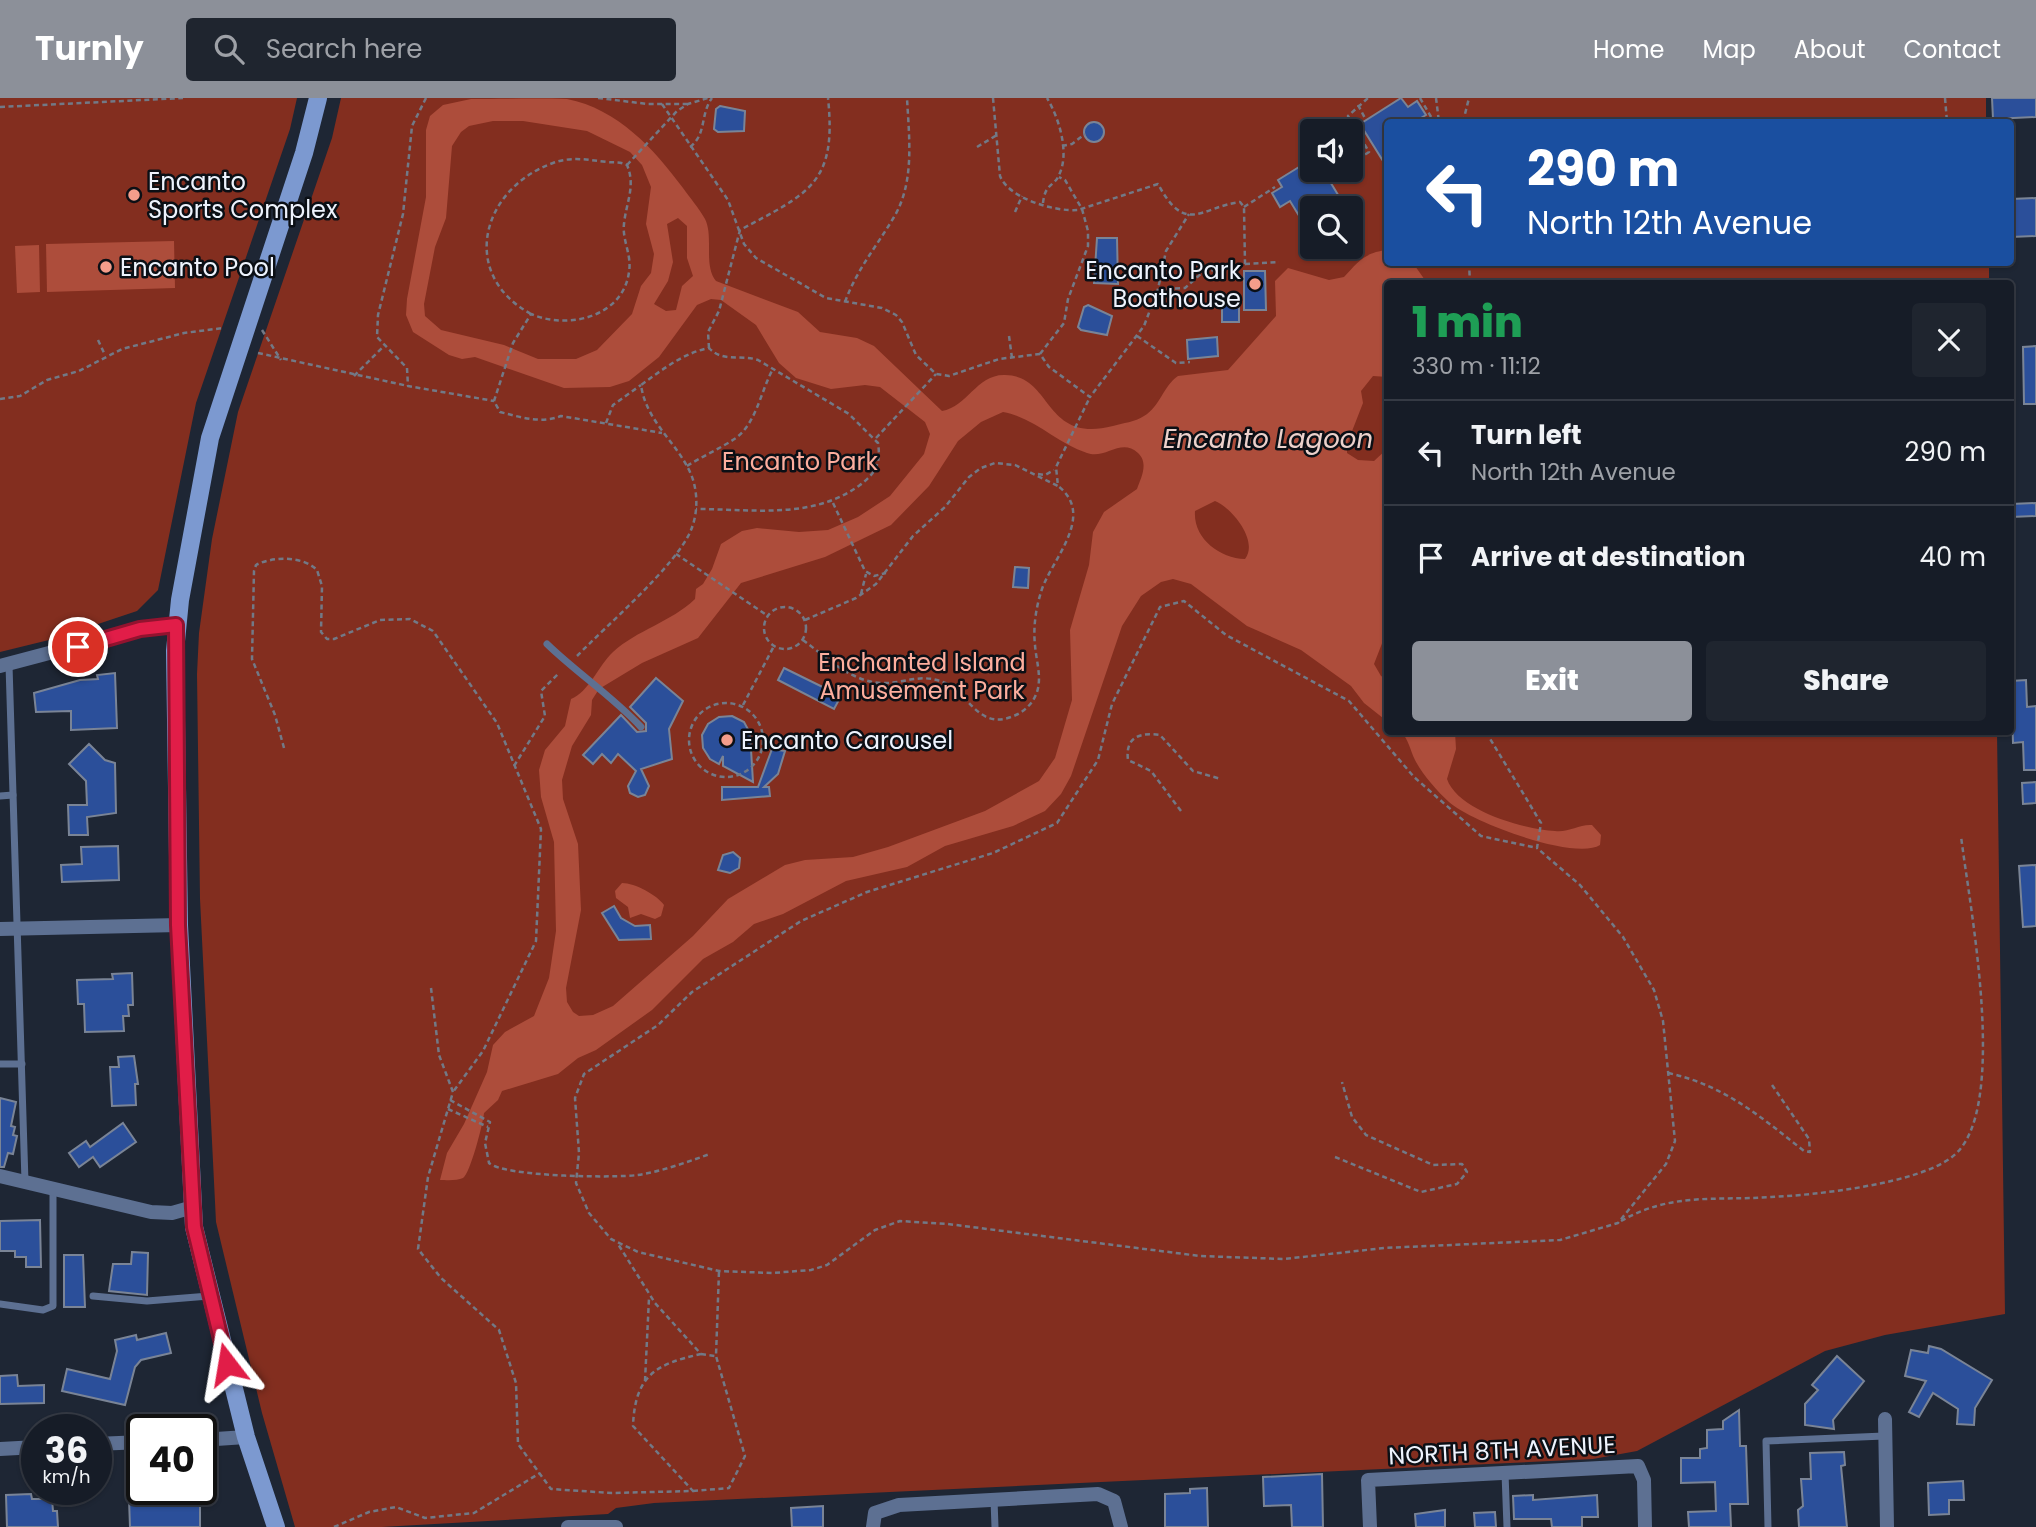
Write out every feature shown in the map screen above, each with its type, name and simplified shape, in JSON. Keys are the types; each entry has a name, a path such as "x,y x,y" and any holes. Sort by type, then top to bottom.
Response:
{"street":[{"path":"276,1527 246,1437 194,1227 178,925 176,625 210,438 304,153 318,98"},
{"path":"5,665 140,629 176,625"},
{"path":"0,929 178,925"},
{"path":"0,1176 151,1213 172,1213 193,1208"},
{"path":"1885,1419 1887,1527"},
{"path":"217,1439 246,1437"},
{"path":"0,1449 21,1448"},
{"name":"NORTH 8TH AVENUE","path":"1370,1527 1368,1480 1638,1466 1644,1480 1645,1527"},
{"path":"874,1520 899,1505 1098,1494 1114,1501 1121,1527"},
{"path":"568,1527 613,1526"}],"lane":[{"path":"547,644 641,727"},
{"path":"5,665 13,795 25,1182"},
{"path":"0,796 13,795"},
{"path":"0,1064 22,1064"},
{"path":"0,1304 43,1310 53,1306 52,1188"},
{"path":"93,1296 158,1301 210,1296"},
{"path":"1768,1527 1766,1441 1884,1436"},
{"path":"1505,1473 1507,1527"},
{"path":"994,1499 995,1527"}],"path":[{"path":"0,107 184,98"},
{"path":"408,386 407,368 377,337 378,315 403,214 412,126 426,98"},
{"path":"598,98 648,104 688,104 710,98"},
{"path":"648,98 648,104"},
{"path":"690,147 700,136 710,98"},
{"path":"709,348 708,332 722,300 740,230 777,212 809,188 827,160 830,140 828,98"},
{"path":"845,302 856,274 895,216 904,195 909,145 907,98"},
{"path":"993,98 1002,182 1022,196 1065,211 1082,209 1158,184 1171,205 1189,214 1202,215 1240,202 1244,207 1245,264"},
{"path":"1043,203 1044,192 1059,177 1062,146 1058,124 1047,98"},
{"path":"1350,119 1348,116 1368,98"},
{"path":"1420,98 1432,119"},
{"path":"1436,98 1439,119"},
{"path":"1464,119 1469,98"},
{"path":"1945,98 1947,119"},
{"path":"662,104 733,209 747,249 755,257 826,298 882,308 896,315 902,322 916,355 936,374 949,376 1012,358 1040,354 1064,323 1068,299 1086,254 1088,231 1082,209 1065,180 1059,177"},
{"path":"627,165 616,161 585,158 552,163 510,189 498,202 488,231 488,260 508,298 531,314 556,322 583,320 612,305 622,294 630,266 623,234 631,193 627,165 671,117 688,104"},
{"path":"1358,106 1367,120"},
{"path":"1062,146 1072,145 1085,134"},
{"path":"977,147 997,135"},
{"path":"1363,142 1369,152 1363,156"},
{"path":"1244,207 1275,187"},
{"path":"1015,212 1022,196"},
{"path":"1033,473 1045,475 1056,467 1090,397 1138,336 1158,289 1166,251 1189,214"},
{"path":"1158,289 1185,288 1203,272 1245,264 1279,262"},
{"path":"531,314 513,343 494,401 500,412 548,421 561,416 662,433"},
{"path":"0,399 20,396 47,380 79,371 105,355 138,344 223,328"},
{"path":"259,328 267,334 281,360"},
{"path":"1009,336 1012,358"},
{"path":"1138,336 1176,363 1190,362"},
{"path":"98,340 105,355"},
{"path":"354,376 384,346"},
{"path":"238,347 281,360 354,376 494,401"},
{"path":"696,509 806,508 833,502 867,480 877,469 879,451 876,438 849,414 773,369 747,357 724,358 709,348"},
{"path":"606,423 613,405 671,363 709,348"},
{"path":"1040,354 1049,367 1090,397"},
{"path":"687,466 739,434 760,402 760,393 773,369"},
{"path":"876,438 936,374"},
{"path":"514,766 545,716 541,691 676,554 691,533 696,509 695,487 687,466 662,433 647,407 641,385"},
{"path":"803,640 859,678 884,683 916,677 930,678 950,686 969,707 990,719 1002,720 1018,715 1032,702 1038,687 1035,631 1041,590 1072,527 1070,504 1065,493 1058,486 1033,473 1004,463 988,465 975,471 945,507 914,536 889,571 859,596 805,620"},
{"path":"1056,467 1058,486"},
{"path":"833,502 865,571 866,584 859,596"},
{"path":"676,554 768,616"},
{"path":"284,748 251,653 254,568 264,561 309,563 320,576 321,632 325,638 334,639 380,621 410,620 433,631 497,723 541,829 536,941 483,1051 453,1092 428,1177 418,1249 441,1278 499,1330 516,1383 518,1444 551,1489 612,1493 729,1488 745,1456 716,1356 719,1271"},
{"path":"865,571 878,576 889,571"},
{"path":"701,1354 654,1303 618,1244 589,1213 578,1191 576,1175 579,1153 575,1098 584,1074 658,1025 692,992 801,921 867,892 993,853 1057,822 1098,760 1112,704 1160,607 1184,601 1226,635 1349,701 1414,777 1480,836 1537,848 1602,909 1644,971 1661,1014 1675,1131 1673,1152 1618,1223"},
{"path":"784,606 797,610 805,620 807,627 803,640 787,649 774,646 765,633 768,616 784,606"},
{"path":"742,706 774,646"},
{"path":"727,702 742,706 756,718 762,730 759,757 751,768 734,776 709,773 696,762 690,748 693,724 705,709 716,704 727,702"},
{"path":"1181,811 1151,771 1128,760 1128,748 1134,737 1160,735 1194,771 1221,779"},
{"path":"1488,735 1541,823 1537,848"},
{"path":"618,1244 719,1271 772,1273 818,1268 838,1258 875,1230 900,1221 1200,1256 1284,1259 1384,1248 1560,1240 1618,1223 1669,1201 1786,1196 1896,1178 1945,1161 1960,1150 1969,1138 1978,1110 1984,1033 1961,836"},
{"path":"431,988 439,1055 453,1092"},
{"path":"1668,1073 1705,1082 1726,1093 1808,1153 1811,1147 1809,1139 1770,1082"},
{"path":"1335,1157 1421,1192 1457,1184 1467,1172 1462,1164 1433,1165 1366,1135 1352,1117 1342,1082"},
{"path":"450,1100 490,1122 485,1155 493,1167 521,1172 636,1175 710,1154"},
{"path":"447,1109 488,1127"},
{"path":"644,1385 651,1305 645,1288"},
{"path":"693,1490 633,1426 634,1410 644,1385 654,1371 668,1362 701,1354 716,1356"},
{"path":"334,1527 369,1512 396,1507 425,1518 474,1513 540,1474"}],"green space":[{"path":"0,98 297,98 290,129 196,403 158,590 137,611 53,639 0,652"},
{"path":"341,98 1986,98 1986,119 1384,119 1384,266 1989,266 1989,280 1384,280 1384,735 1997,735 2005,1314 1885,1335 1825,1351 1637,1451 1593,1459 654,1503 616,1508 608,1514 382,1527 295,1527 262,1413 216,1222 200,899 197,674 199,633 212,539 238,412 332,138"}],"water":[{"name":"Encanto Lagoon","path":"471,99 567,99 603,112 647,145 703,215 708,226 710,267 716,281 798,312 820,332 857,338 874,346 942,411 958,404 987,380 1005,375 1021,378 1032,385 1061,418 1073,426 1090,429 1133,421 1149,412 1178,376 1228,370 1276,316 1275,281 1288,268 1329,280 1344,277 1368,255 1384,250 1384,266 1415,266 1425,280 1384,280 1384,377 1373,376 1361,391 1363,403 1347,444 1347,453 1358,460 1374,461 1384,452 1384,638 1374,664 1384,678 1384,719 1364,703 1351,686 1301,650 1247,626 1191,584 1173,579 1161,582 1141,596 1122,626 1071,776 1061,794 1045,811 1013,826 945,846 907,867 846,881 783,914 754,924 733,942 703,959 652,1010 596,1050 578,1058 558,1074 502,1091 498,1100 484,1113 466,1175 458,1180 440,1180 447,1153 464,1124 487,1072 493,1045 505,1032 534,1016 549,978 556,931 554,842 541,797 539,770 545,750 565,726 571,699 583,691 622,644 675,614 695,599 696,589 703,584 712,569 721,544 742,531 757,528 799,532 828,530 858,517 890,496 924,454 930,434 925,422 880,387 865,385 831,389 796,378 779,363 756,325 721,300 711,299 697,305 659,357 629,381 610,387 564,388 475,357 462,359 449,355 413,332 406,315 426,197 426,130 430,116 443,105","holes":["493,121 523,121 587,131 630,152 642,165 651,187 646,224 654,254 651,273 641,286 632,314 597,350 576,359 538,359 504,345 441,330 425,316 424,304 435,247 446,218 452,146 461,132 469,126","678,218 687,226 687,258 693,276 682,286 676,310 666,311 654,304 668,281 673,262 667,224","1003,412 1015,415 1087,453 1100,454 1125,447 1138,453 1143,461 1137,489 1104,512 1093,532 1089,565 1070,630 1072,700 1055,758 1039,781 985,811 888,847 853,857 805,860 785,865 728,899 693,936 613,1006 593,1015 579,1016 573,1012 567,1002 566,988 581,910 578,844 563,799 562,780 572,746 591,715 592,700 599,689 642,663 698,638 741,583 825,557 891,525 929,486 958,441 981,422","1215,501 1236,518 1246,535 1249,543 1245,559 1235,558 1217,550 1198,530 1195,511"]},
{"path":"174,241 175,288 47,292 46,244"},
{"path":"39,245 40,292 17,293 15,246"},
{"path":"1403,735 1455,735 1456,749 1447,779 1464,800 1494,816 1542,830 1560,831 1592,825 1601,835 1600,845 1587,849 1547,844 1500,829 1461,810 1449,802 1426,777"},
{"path":"622,883 639,887 656,897 664,905 661,916 655,919 641,914 630,918 628,907 616,898 615,891"}],"building":[{"path":"1401,98 1408,107 1417,101 1426,115 1419,119 1384,119 1384,163 1363,129 1363,122"},
{"path":"1992,98 2036,98 2036,117 1993,119"},
{"path":"720,106 745,111 744,131 718,132 714,129 716,109"},
{"path":"1094,122 1101,125 1104,132 1101,139 1094,142 1087,139 1084,132 1087,125"},
{"path":"1300,166 1300,182 1330,182 1339,196 1300,196 1300,217 1290,201 1280,207 1272,193 1282,187 1278,180"},
{"path":"2036,198 2036,236 2014,237 2014,199"},
{"path":"1097,238 1117,238 1118,284 1094,283"},
{"name":"Encanto Park Boathouse","path":"1244,271 1265,271 1266,310 1244,310"},
{"path":"1088,305 1112,316 1107,335 1078,327 1084,307"},
{"path":"1222,305 1239,305 1239,322 1222,322"},
{"path":"1217,337 1218,356 1188,359 1187,340"},
{"path":"2036,346 2036,404 2024,404 2023,347"},
{"path":"2036,503 2036,516 2014,517 2014,504"},
{"path":"1015,567 1029,568 1028,588 1013,587"},
{"path":"784,668 841,696 834,709 778,680"},
{"path":"115,673 117,728 71,730 71,711 36,712 34,693 80,680 98,679 97,675"},
{"path":"656,678 683,701 669,729 672,759 641,769 649,786 645,795 638,797 630,793 628,786 636,771 618,754 611,763 602,754 593,764 583,755 621,715 637,732 646,731 646,723 630,707"},
{"path":"2026,680 2027,707 2036,706 2036,770 2024,770 2023,742 2013,743 2014,681"},
{"name":"Encanto Carousel","path":"732,716 744,722 750,733 753,782 723,766 723,756 719,764 710,759 703,748 702,735 708,724 719,717"},
{"path":"89,744 105,760 115,763 116,813 87,817 88,835 69,835 68,805 87,805 86,781 69,764"},
{"path":"772,749 785,751 778,774 764,787 769,787 770,796 722,800 722,787 758,787"},
{"path":"2036,782 2036,803 2023,804 2022,783"},
{"path":"118,846 119,880 62,882 61,865 82,864 81,847"},
{"path":"733,852 740,858 739,868 730,873 718,870 723,855"},
{"path":"2036,865 2036,926 2023,927 2019,866"},
{"path":"614,906 621,918 635,926 650,925 651,939 619,940 602,913"},
{"path":"132,973 133,1005 128,1005 129,1016 123,1016 124,1031 85,1032 84,1004 78,1004 77,980 113,979 112,974"},
{"path":"134,1056 138,1084 135,1084 136,1105 112,1106 110,1067 119,1067 118,1057"},
{"path":"0,1098 16,1102 11,1126 15,1127 13,1135 17,1136 13,1154 8,1153 4,1167 0,1167"},
{"path":"123,1123 136,1142 100,1167 93,1157 79,1167 69,1153 86,1141 90,1147"},
{"path":"40,1220 41,1267 26,1267 26,1257 15,1257 15,1251 0,1251 0,1221"},
{"path":"132,1252 148,1253 147,1295 109,1291 113,1264 131,1264"},
{"path":"64,1255 83,1255 85,1307 64,1307"},
{"path":"166,1333 171,1353 141,1360 135,1367 125,1405 62,1391 67,1369 110,1379 117,1351 115,1340 136,1335 137,1340"},
{"path":"1929,1346 1941,1349 1992,1380 1975,1408 1974,1425 1957,1424 1958,1409 1933,1393 1919,1417 1909,1412 1926,1381 1905,1376 1911,1350 1928,1353"},
{"path":"1837,1356 1864,1381 1833,1420 1834,1429 1805,1425 1805,1404 1818,1390 1812,1385"},
{"path":"17,1375 18,1386 44,1385 44,1403 0,1404 0,1376"},
{"path":"1739,1410 1740,1446 1746,1446 1748,1504 1730,1504 1731,1527 1689,1527 1688,1512 1716,1511 1715,1482 1681,1483 1681,1458 1700,1458 1700,1449 1707,1448 1707,1430 1723,1429 1723,1421"},
{"path":"1844,1452 1845,1465 1841,1466 1847,1527 1799,1527 1798,1510 1803,1506 1801,1479 1811,1479 1810,1453"},
{"path":"1322,1474 1323,1527 1292,1527 1291,1505 1264,1506 1263,1477"},
{"path":"1963,1481 1964,1500 1949,1500 1949,1514 1929,1515 1928,1483"},
{"path":"1207,1488 1208,1527 1165,1527 1165,1494 1190,1493 1190,1489"},
{"path":"21,1494 21,1505 52,1505 53,1511 57,1511 58,1527 7,1527 6,1495"},
{"path":"1533,1495 1533,1500 1597,1495 1598,1517 1582,1517 1582,1527 1552,1527 1551,1519 1514,1519 1513,1496"},
{"path":"129,1505 200,1505 200,1527 130,1527"},
{"path":"823,1506 823,1527 792,1527 791,1508"},
{"path":"1445,1510 1445,1527 1416,1527 1415,1514"},
{"path":"1495,1512 1496,1527 1475,1527 1474,1513"}],"place":[{"name":"Encanto Sports Complex","path":"134,195"},
{"name":"Encanto Pool","path":"106,267"},
{"name":"Encanto Park Boathouse","path":"1255,284"},
{"name":"Encanto Carousel","path":"727,740"}],"route":[{"path":"78,647 140,629 176,625 178,925 194,1227 227,1364"}],"park label":[{"name":"Encanto Park","path":"800,461"},
{"name":"Enchanted Island Amusement Park","path":"922,676"}]}
